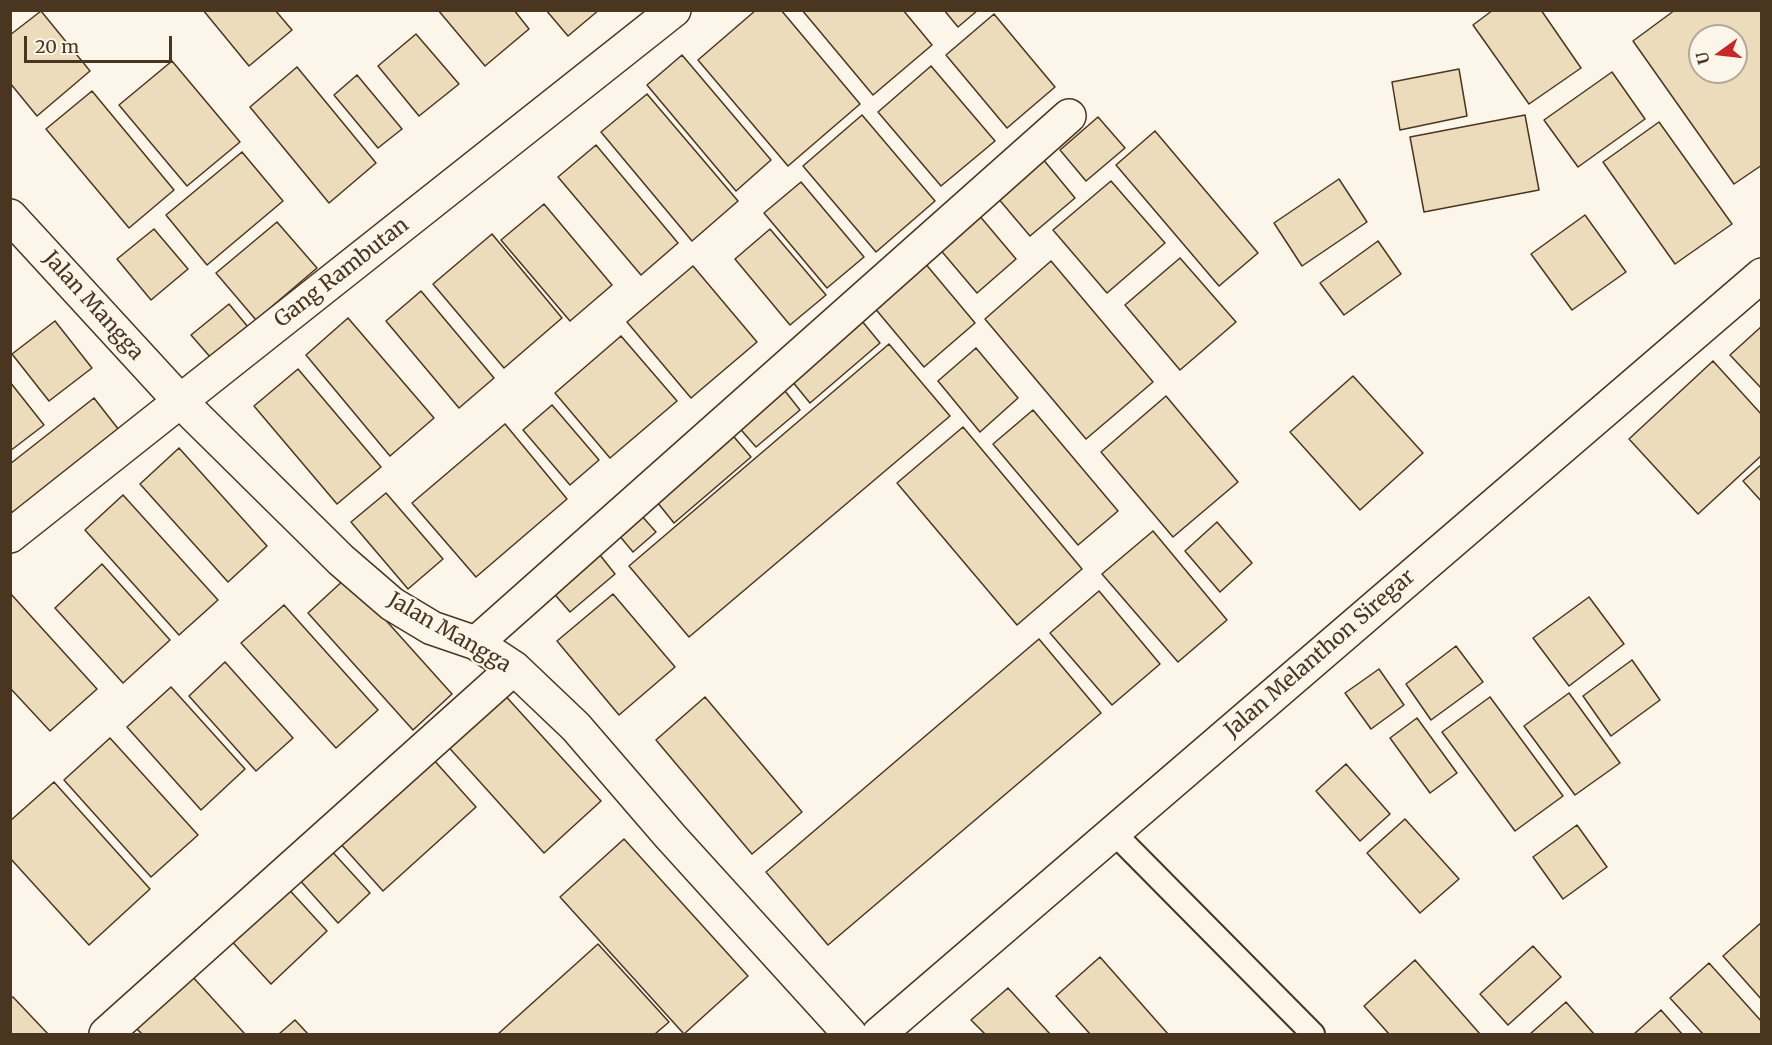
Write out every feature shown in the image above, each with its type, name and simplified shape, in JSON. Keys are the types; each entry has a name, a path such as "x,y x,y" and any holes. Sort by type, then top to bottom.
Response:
{"street":[{"name":"Gang Rambutan","path":"10,536 674,10"},
{"path":"476,643 1069,116"},
{"name":"Jalan Mangga","path":"10,216 180,401 340,560 392,604 432,628 476,643 514,668 576,727 670,836 850,1035"},
{"name":"Jalan Melanthon Siregar","path":"879,1035 1761,275"},
{"path":"106,1035 514,668"}],"lane":[{"path":"1113,832 1313,1035"}],"building":[{"path":"203,10 275,10 292,30 249,66"},
{"path":"438,10 514,10 529,29 485,66"},
{"path":"546,10 599,10 568,36"},
{"path":"756,10 781,10 860,104 788,166 698,60"},
{"path":"802,10 903,10 932,45 873,95"},
{"path":"944,10 978,10 958,27"},
{"path":"1493,10 1541,10 1581,68 1529,104 1473,25"},
{"path":"1675,10 1762,10 1762,165 1734,184 1633,41"},
{"path":"41,11 90,71 37,116 10,83 10,35"},
{"path":"994,14 1055,87 1007,128 946,55"},
{"path":"416,34 459,84 419,116 378,66"},
{"path":"682,55 771,160 736,191 647,85"},
{"path":"172,61 240,142 187,186 119,105"},
{"path":"931,66 995,141 941,186 878,112"},
{"path":"297,67 376,163 329,203 250,107"},
{"path":"1459,69 1467,116 1400,130 1392,82"},
{"path":"1612,72 1645,119 1578,167 1544,120"},
{"path":"357,75 402,129 378,148 334,95"},
{"path":"92,91 174,190 129,228 46,129"},
{"path":"647,94 738,201 692,241 601,132"},
{"path":"862,115 935,201 876,252 803,166"},
{"path":"1525,115 1539,190 1424,212 1410,137"},
{"path":"1098,117 1125,148 1086,181 1060,150"},
{"path":"1659,122 1732,224 1675,264 1603,162"},
{"path":"1155,131 1258,253 1219,286 1116,165"},
{"path":"596,145 678,243 641,275 558,177"},
{"path":"242,152 283,201 207,265 166,215"},
{"path":"1042,158 1075,198 1030,236 997,197"},
{"path":"1339,179 1367,222 1302,266 1274,223"},
{"path":"1111,181 1165,243 1107,293 1053,230"},
{"path":"801,182 864,257 827,288 764,213"},
{"path":"544,204 612,285 570,321 501,240"},
{"path":"978,214 1016,259 977,293 938,247"},
{"path":"1585,215 1626,272 1572,310 1531,254"},
{"path":"277,222 317,268 256,320 216,273"},
{"path":"154,229 188,269 151,300 117,259"},
{"path":"770,229 826,295 790,325 735,259"},
{"path":"492,234 562,318 504,368 433,284"},
{"path":"1378,241 1401,274 1344,315 1320,283"},
{"path":"1180,258 1236,322 1180,370 1125,305"},
{"path":"1051,261 1153,382 1086,439 985,319"},
{"path":"924,262 975,323 924,367 873,306"},
{"path":"693,266 757,342 691,398 627,322"},
{"path":"421,291 494,378 459,408 386,321"},
{"path":"229,304 248,327 211,358 191,335"},
{"path":"857,315 880,343 810,403 787,375"},
{"path":"348,318 434,418 390,456 306,355"},
{"path":"55,321 92,368 49,401 12,354"},
{"path":"1762,326 1762,389 1730,355"},
{"path":"621,336 677,401 610,458 555,393"},
{"path":"889,344 950,416 689,637 629,566"},
{"path":"976,348 1018,398 980,432 938,381"},
{"path":"1713,361 1762,415 1762,455 1698,514 1629,439"},
{"path":"298,369 381,467 337,504 254,406"},
{"path":"1353,376 1423,453 1360,510 1290,432"},
{"path":"10,382 44,425 10,451"},
{"path":"781,386 800,410 756,447 736,424"},
{"path":"1166,396 1238,482 1173,537 1101,452"},
{"path":"94,398 119,430 10,516 10,464"},
{"path":"552,405 599,460 570,485 523,430"},
{"path":"1033,410 1118,511 1078,545 993,444"},
{"path":"505,424 567,499 476,577 412,503"},
{"path":"963,427 1082,569 1017,625 897,483"},
{"path":"729,431 751,457 674,523 653,497"},
{"path":"179,448 267,546 228,582 140,484"},
{"path":"1762,464 1762,502 1743,481"},
{"path":"386,493 443,559 408,589 351,522"},
{"path":"123,495 218,600 179,635 85,530"},
{"path":"641,515 656,532 633,552 618,534"},
{"path":"1217,522 1252,563 1220,592 1185,551"},
{"path":"1153,531 1227,620 1178,662 1102,574"},
{"path":"596,550 615,574 570,612 550,589"},
{"path":"102,564 170,640 123,683 55,608"},
{"path":"347,577 452,694 413,730 308,613"},
{"path":"1099,591 1160,664 1112,705 1050,633"},
{"path":"10,593 97,689 50,731 10,688"},
{"path":"613,594 675,667 619,715 557,641"},
{"path":"1589,597 1624,644 1569,686 1533,638"},
{"path":"284,605 378,710 336,748 241,643"},
{"path":"1039,639 1101,713 828,945 766,872"},
{"path":"1456,646 1483,682 1431,720 1406,684"},
{"path":"1632,660 1660,700 1611,736 1583,696"},
{"path":"225,662 293,738 256,771 189,696"},
{"path":"1379,669 1404,705 1371,729 1345,693"},
{"path":"171,687 245,769 201,810 127,727"},
{"path":"501,691 601,801 544,853 444,742"},
{"path":"1569,693 1620,763 1575,795 1524,726"},
{"path":"705,697 802,812 752,854 656,740"},
{"path":"1490,697 1563,796 1515,831 1442,732"},
{"path":"1417,718 1457,773 1430,793 1390,738"},
{"path":"110,738 198,835 151,877 64,780"},
{"path":"432,758 476,807 383,891 339,842"},
{"path":"1346,764 1390,814 1360,841 1316,791"},
{"path":"54,782 150,889 89,945 10,858 10,821"},
{"path":"1405,819 1459,879 1420,913 1367,853"},
{"path":"1577,825 1607,867 1563,899 1533,857"},
{"path":"624,839 748,976 684,1034 560,897"},
{"path":"328,847 370,893 338,923 297,877"},
{"path":"283,883 327,931 271,984 226,935"},
{"path":"1762,922 1762,1000 1723,956"},
{"path":"598,944 669,1022 655,1034 498,1034"},
{"path":"1533,946 1561,977 1508,1025 1480,994"},
{"path":"1100,957 1168,1034 1090,1034 1056,996"},
{"path":"1415,960 1480,1034 1389,1034 1364,1006"},
{"path":"1709,963 1762,1022 1762,1034 1703,1034 1670,998"},
{"path":"191,975 244,1033 142,1034 135,1027"},
{"path":"1008,988 1050,1034 985,1034 971,1020"},
{"path":"13,997 48,1034 10,1034 10,999"},
{"path":"1566,1002 1594,1034 1530,1034"},
{"path":"1661,1010 1682,1034 1634,1034"},
{"path":"295,1020 308,1034 279,1034"}]}
